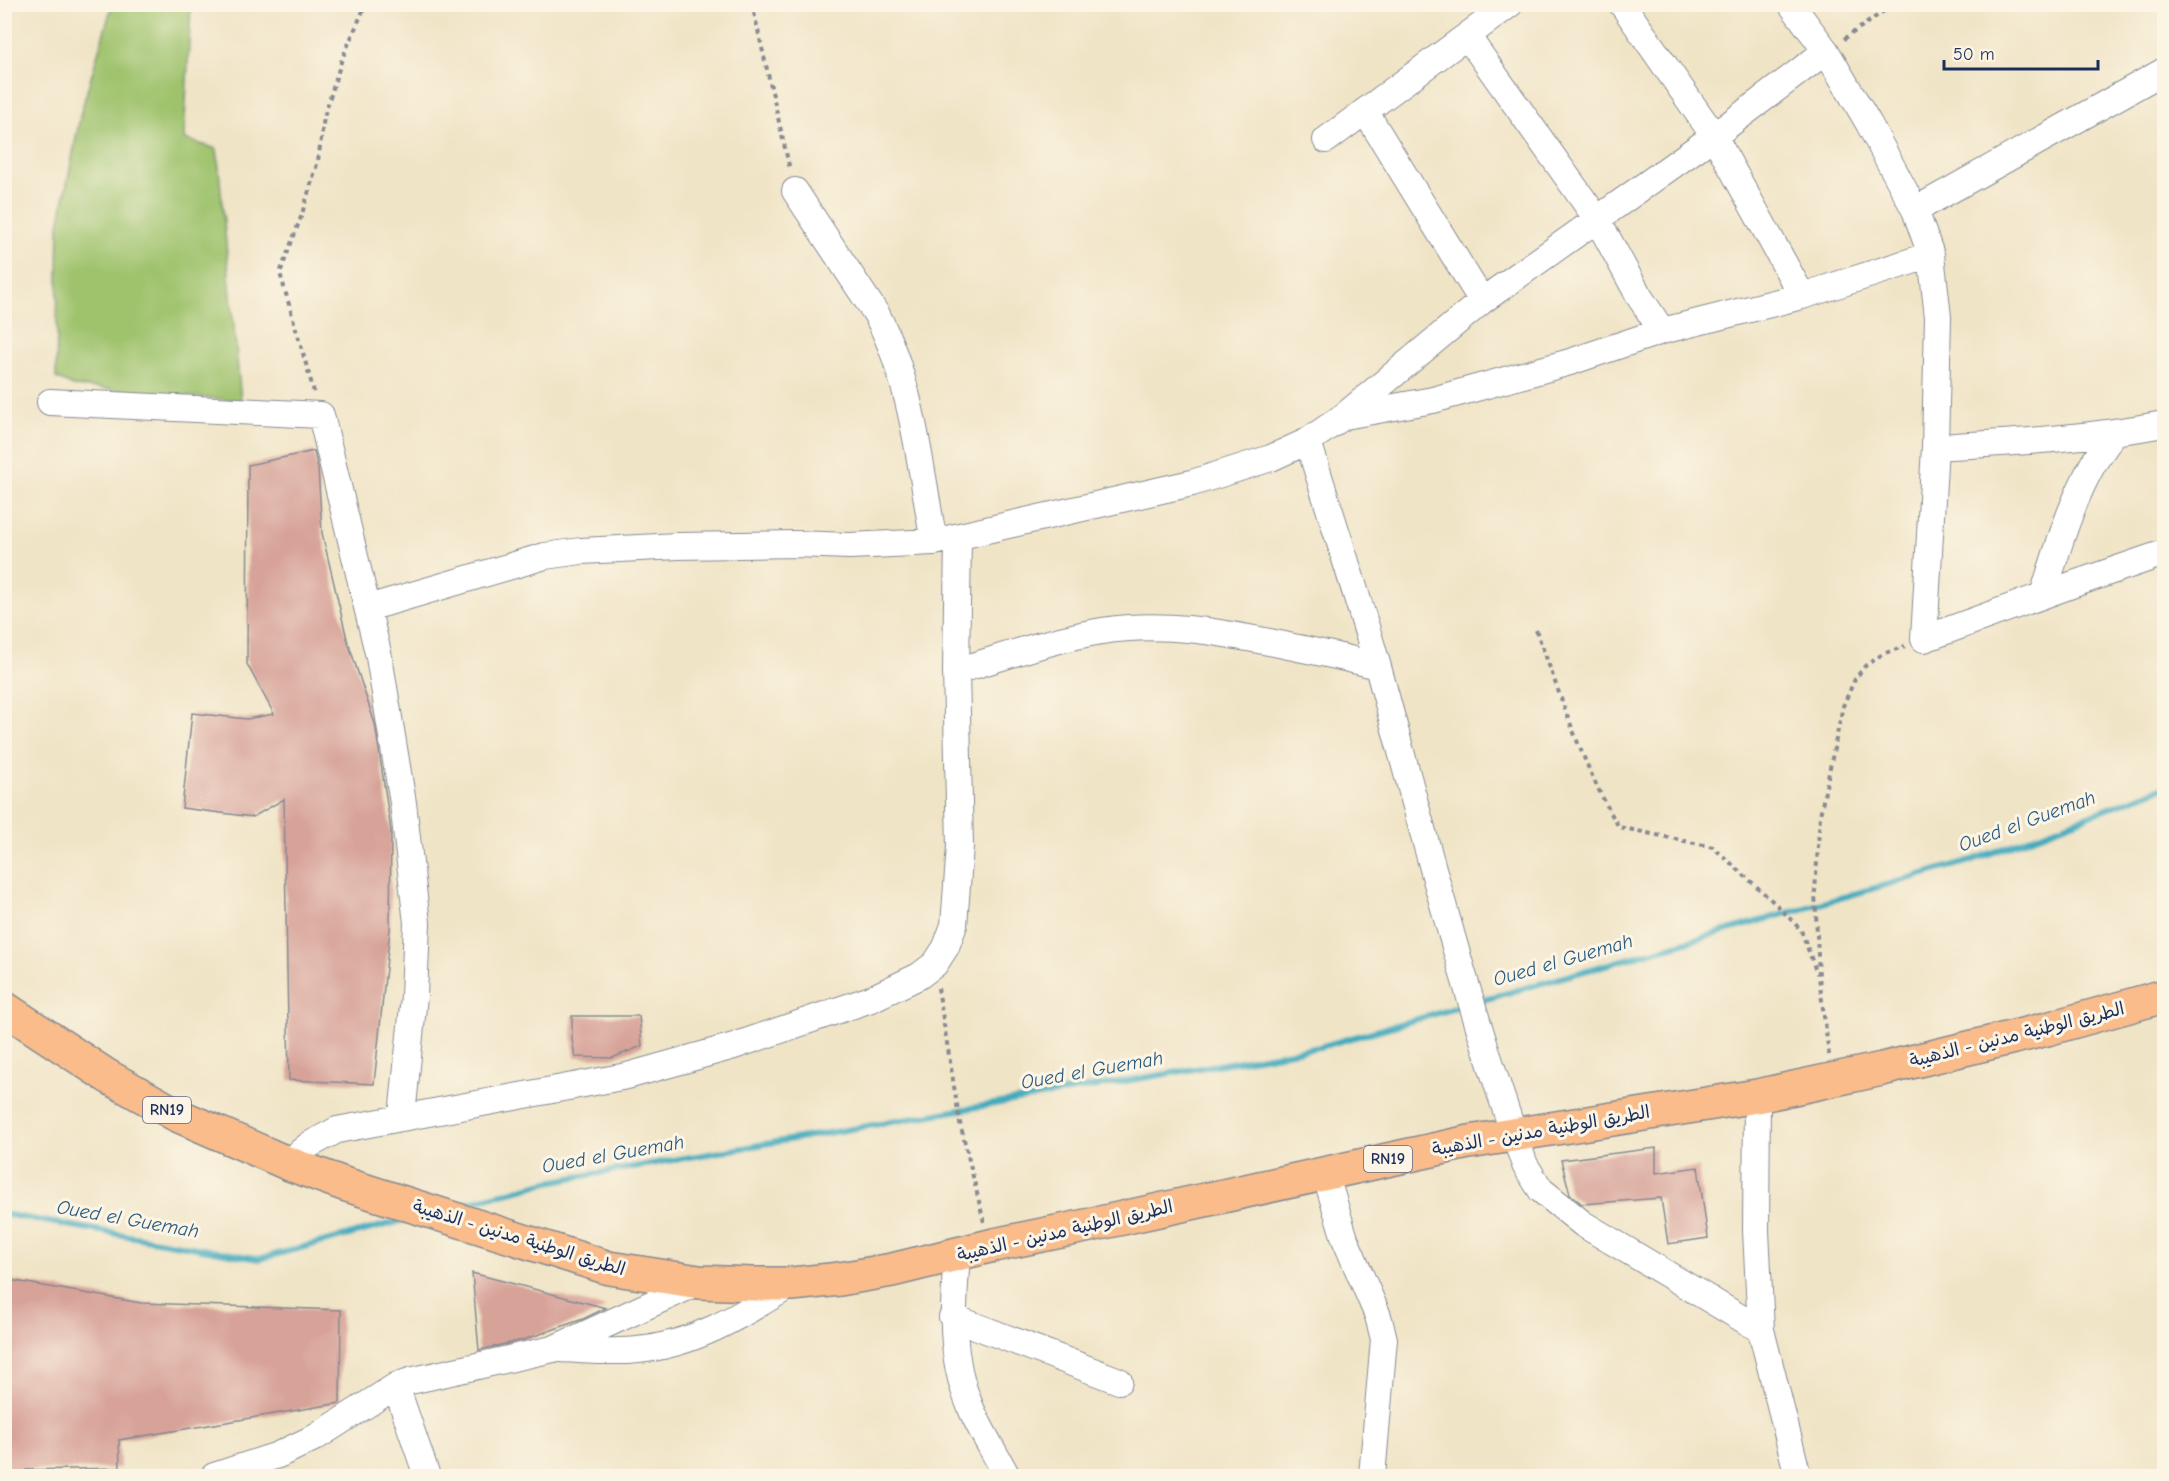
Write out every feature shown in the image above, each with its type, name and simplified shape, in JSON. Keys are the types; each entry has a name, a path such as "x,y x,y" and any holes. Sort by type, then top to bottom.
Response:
{"main road":[{"name":"الطريق الوطنية مدنين - الذهيبة","path":"4,1008 107,1076 177,1115 287,1163 344,1184 609,1269 699,1282 792,1284 871,1274 993,1245 1514,1134 1757,1096 2047,1029 2164,996"}],"street":[{"path":"1326,140 1510,4"},
{"path":"1622,4 1714,136 1802,296"},
{"path":"1791,4 1826,51 1869,124 1914,210 1931,255 1938,317 1935,447 1924,639 2164,553"},
{"path":"1467,36 1597,219 1639,296 1662,331"},
{"path":"368,608 544,555 690,545 850,546 946,540 1192,483 1270,458 1308,441 1344,416 1482,301 1714,136 1826,51"},
{"path":"1914,210 2164,70"},
{"path":"1365,111 1482,301"},
{"path":"287,1163 314,1141 337,1130 402,1116 627,1076 734,1046 872,999 919,976 934,964 946,947 954,925 959,858 957,671 946,540 915,438 901,374 889,337 877,315 795,191"},
{"path":"1344,416 1433,400 1570,362 1662,331 1802,296 1931,255"},
{"path":"50,402 321,415 368,608 398,769 417,923 414,996 402,1116"},
{"path":"1935,447 2031,442 2114,433 2164,424"},
{"path":"2043,595 2082,486 2114,433"},
{"path":"1308,441 1377,666 1426,850 1458,958 1514,1134 1532,1177 1541,1190 1582,1224 1761,1330"},
{"path":"957,671 1078,636 1147,626 1221,632 1336,655 1377,666"},
{"path":"1757,1096 1756,1231 1761,1330 1798,1476"},
{"path":"1325,1173 1345,1239 1378,1316 1384,1339 1372,1476"},
{"path":"957,1255 952,1317 957,1364 970,1406 1006,1476"},
{"path":"214,1476 278,1455 316,1437 396,1386 553,1349 699,1282"},
{"path":"553,1349 635,1351 674,1344 708,1333 732,1321 792,1284"},
{"path":"952,1317 1119,1381"},
{"path":"396,1386 428,1476"}],"path":[{"path":"321,415 280,273 301,218 318,161 324,117 342,59 366,4"},
{"path":"752,4 795,191"},
{"path":"1826,51 1894,4"},
{"path":"1536,630 1580,748 1604,802 1619,827 1713,848 1772,900 1801,930 1819,977"},
{"path":"1833,1079 1819,977 1815,892 1820,815 1843,706 1855,680 1864,666 1883,654 1924,639"},
{"path":"934,964 964,1143 981,1215 993,1245"}],"green space":[{"path":"112,5 191,5 184,139 217,149 241,401 73,386 56,378 59,225 81,112"}],"building":[{"path":"314,451 318,468 322,533 347,639 375,724 391,831 390,929 374,1084 289,1080 284,799 253,817 182,808 192,713 247,719 274,714 247,664 248,465"},
{"path":"572,1016 639,1016 642,1046 612,1058 575,1057"},
{"path":"1656,1148 1656,1173 1698,1167 1708,1238 1668,1244 1661,1198 1582,1204 1570,1194 1561,1160"},
{"path":"472,1273 606,1308 583,1319 523,1340 479,1350"},
{"path":"4,1279 141,1303 341,1310 340,1403 119,1440 120,1468 26,1470 26,1476 4,1476"}],"waterway":[{"name":"Oued el Guemah","path":"1476,1002 1973,860 2164,787"},
{"name":"Oued el Guemah","path":"456,1206 548,1182 1320,1047 1466,1005"},
{"name":"Oued el Guemah","path":"4,1214 259,1259 412,1218"}]}
